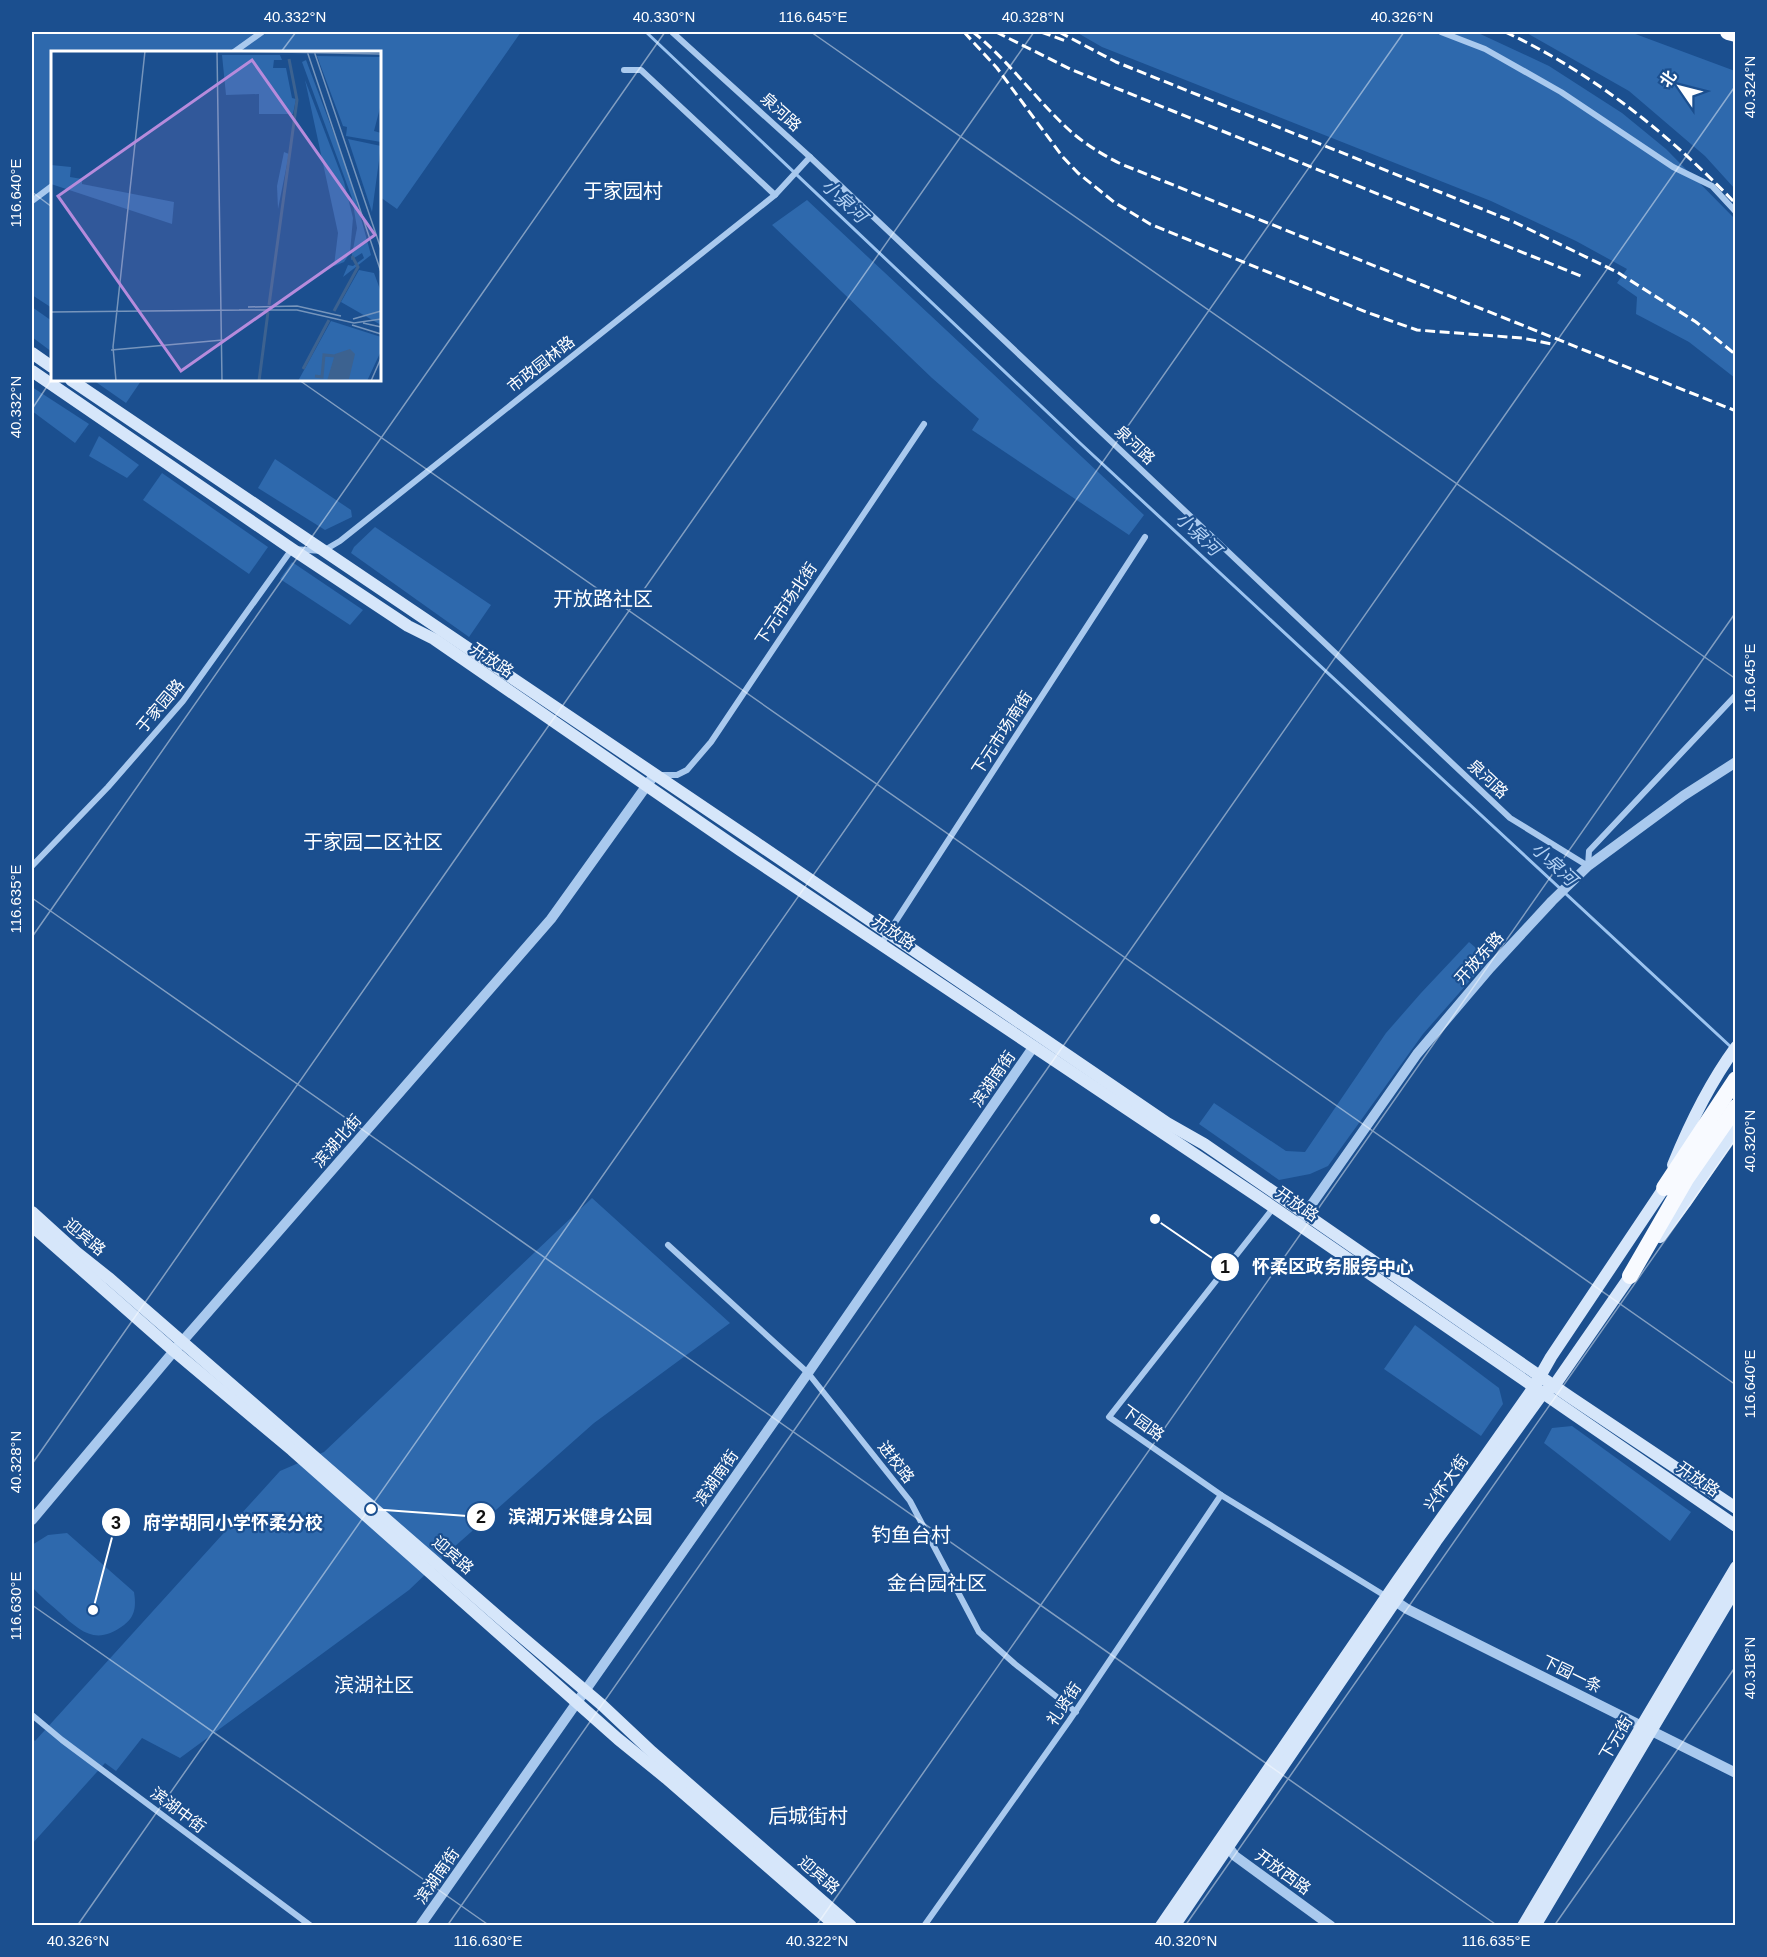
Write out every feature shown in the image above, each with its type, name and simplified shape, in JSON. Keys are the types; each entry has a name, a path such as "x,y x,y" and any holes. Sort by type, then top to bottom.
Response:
{"highway":[{"path":"1728,32 1736,34"},
{"path":"1664,1188 1736,1079"},
{"path":"1630,1276 1686,1179 1736,1107"}],"main road":[{"path":"32,353 51,366"},
{"name":"开放路","path":"32,371 292,549 408,626 434,639 740,850 1297,1225 1543,1386 1736,1508"},
{"name":"开放路","path":"72,381 1167,1123 1204,1144 1282,1197 1736,1526"},
{"name":"兴怀大街","path":"1161,1926 1225,1842 1391,1599 1436,1541 1543,1386 1664,1188 1692,1120 1716,1075 1736,1047"},
{"name":"兴怀大街","path":"1543,1386 1685,1203 1736,1129"},
{"name":"迎宾路","path":"32,1212 110,1279 178,1346 292,1450 576,1702 836,1926"},
{"name":"迎宾路","path":"32,1226 178,1346 584,1690 851,1926"},
{"name":"下元街","path":"1535,1926 1736,1566"},
{"name":"下元街","path":"1523,1926 1736,1588"},
{"name":"兴怀大街","path":"1174,1926 1225,1842"}],"street":[{"path":"235,51 262,32"},
{"name":"泉河路","path":"672,32 810,157 1510,818 1588,866"},
{"path":"1441,32 1485,49 1562,92 1673,167 1712,186 1736,212"},
{"path":"624,70 641,70 775,195"},
{"name":"市政园林路","path":"323,551 340,541 775,195 810,157"},
{"path":"32,201 51,187"},
{"name":"下元市场北街","path":"655,774 677,776 687,770 711,742 924,424"},
{"name":"下元市场南街","path":"881,944 1145,537"},
{"path":"292,549 323,551"},
{"name":"于家园路","path":"32,866 108,787 183,701 292,549"},
{"path":"1588,866 1589,851 1736,694"},
{"name":"开放东路","path":"1297,1225 1417,1054 1490,968 1552,901 1588,866 1683,796 1736,762"},
{"name":"滨湖北街","path":"32,1520 178,1346 551,919 655,774"},
{"name":"滨湖南街","path":"420,1926 1034,1046"},
{"name":"下园路","path":"1282,1197 1109,1417 1221,1495 1391,1599"},
{"name":"进校路","path":"668,1245 808,1373 910,1502 979,1632 1076,1712"},
{"name":"礼贤街","path":"924,1926 1076,1712 1221,1495"},
{"name":"下园一条","path":"1391,1599 1736,1773"},
{"name":"滨湖中街","path":"32,1715 62,1740 311,1926"},
{"name":"开放西路","path":"1225,1842 1235,1856 1331,1926"}],"shaded area":[{"path":"32,32 521,32 397,209 381,198 381,51 51,51 51,307 32,295"},
{"path":"1076,32 1476,32 1549,66 1622,113 1666,149 1735,219 1735,378 1689,342 1636,314 1637,297 1617,283 1627,269 1576,241 1491,201 1102,47"},
{"path":"1525,32 1630,32 1735,71 1735,189 1705,156 1629,91"},
{"path":"807,200 1144,515 1129,535 972,430 979,419 932,378 772,225"},
{"path":"32,307 51,320 51,351 32,337"},
{"path":"94,381 141,381 126,403"},
{"path":"32,387 89,424 75,443 32,411"},
{"path":"99,436 139,465 127,478 89,456"},
{"path":"275,459 351,510 352,517 325,530 258,488"},
{"path":"162,473 268,547 249,574 143,500"},
{"path":"375,527 491,605 469,637 351,553 354,547"},
{"path":"292,562 363,610 350,625 280,579"},
{"path":"1469,942 1489,959 1423,1034 1328,1166 1310,1174 1279,1180 1199,1124 1214,1103 1286,1151 1305,1152 1386,1033"},
{"path":"592,1198 730,1323 594,1423 409,1590 180,1758 142,1738 116,1771 105,1763 32,1844 32,1738 35,1741 280,1471 324,1452"},
{"path":"1415,1325 1499,1388 1503,1404 1481,1436 1384,1369"},
{"path":"1572,1426 1691,1512 1670,1541 1544,1443 1552,1428"},
{"path":"67,1533 134,1592 135,1606 128,1622 105,1635 89,1634 82,1630 32,1587 32,1545 48,1535"}],"waterway":[{"name":"小泉河","path":"646,32 1081,444 1731,1047"}],"railway":[{"path":"964,32 997,68 1062,156 1078,173 1114,202 1150,224 1366,312 1417,330 1522,338 1552,344"},
{"path":"973,32 998,54 1073,133 1092,148 1121,164 1736,411"},
{"path":"996,32 1070,69 1581,276"},
{"path":"1041,32 1066,41"},
{"path":"1059,32 1116,62 1512,221 1617,272 1696,322 1736,355"},
{"path":"1505,32 1569,66 1628,107 1711,178 1736,204"}],"place":[{"name":"怀柔区政务服务中心","path":"1155,1219"},
{"name":"滨湖万米健身公园","path":"371,1509"},
{"name":"府学胡同小学怀柔分校","path":"93,1610"}],"district":[{"name":"于家园村","path":"623,191"},
{"name":"开放路社区","path":"603,599"},
{"name":"于家园二区社区","path":"373,842"},
{"name":"钓鱼台村","path":"911,1535"},
{"name":"金台园社区","path":"937,1583"},
{"name":"滨湖社区","path":"374,1685"},
{"name":"后城街村","path":"808,1816"}]}
